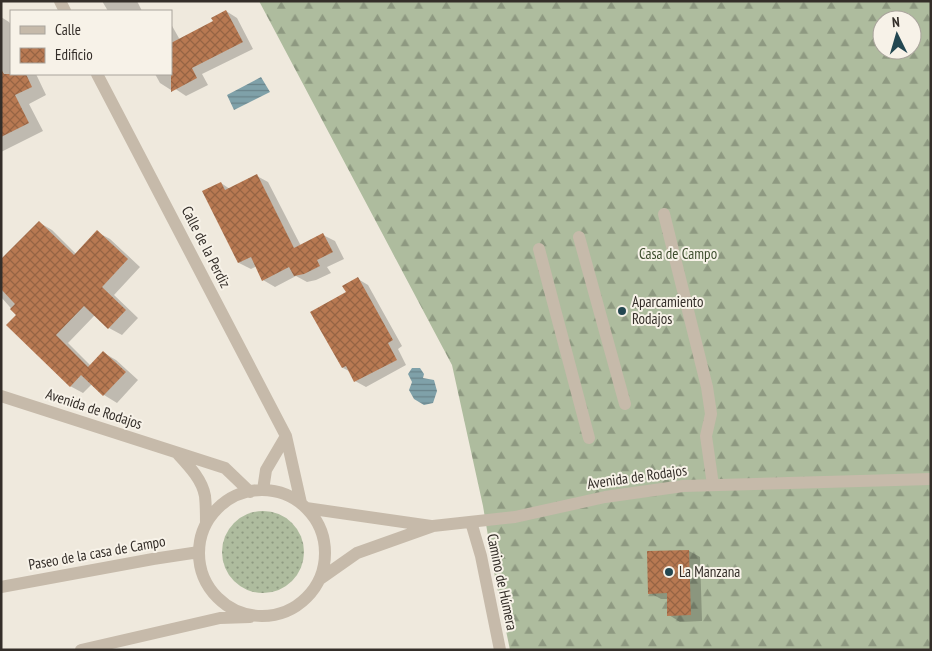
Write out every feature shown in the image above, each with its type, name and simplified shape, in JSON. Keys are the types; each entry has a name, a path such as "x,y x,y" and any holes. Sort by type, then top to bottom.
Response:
{"street":[{"name":"Calle de la Perdiz","path":"98,75 286,436 303,506"},
{"path":"664,214 712,414 706,436 713,485"},
{"path":"579,237 625,404"},
{"path":"539,249 589,438"},
{"name":"Avenida de Rodajos","path":"1,396 224,468 250,492"},
{"path":"263,490 266,470 286,436"},
{"path":"177,453 192,469 200,482 205,495 206,524"},
{"name":"Avenida de Rodajos","path":"320,579 357,553 433,526 515,517 610,496 683,486 931,479"},
{"path":"81,650 220,618 269,616 300,605 320,579 325,561 324,542 318,524 303,506 283,494 263,490 232,498 217,510 206,524 201,537 199,552 202,573 212,592 228,606 248,615 269,616"},
{"name":"Avenida de Rodajos","path":"303,506 433,526"},
{"name":"Camino de Húmera","path":"471,522 481,556 500,650"},
{"name":"Paseo de la casa de Campo","path":"1,587 199,552"}],"green space":[{"name":"Casa de Campo","path":"259,1 931,1 931,650 510,650 483,506 452,365"},
{"path":"263,511 279,514 292,523 301,536 304,552 301,568 292,581 279,590 263,593 247,590 234,581 225,568 222,552 225,536 234,523 247,514"}],"water":[{"path":"261,77 270,92 234,110 227,95"},
{"path":"412,368 420,368 424,374 423,378 434,380 437,391 433,403 424,405 414,399 409,390 412,382 408,374"}],"building":[{"path":"226,10 243,42 192,68 197,78 171,92 172,42 213,21 211,18"},
{"path":"1,69 4,74 26,75 32,87 15,95 29,123 1,137"},
{"path":"257,174 294,248 323,233 333,252 317,260 320,266 304,274 294,276 289,267 262,281 251,257 238,263 202,191 221,182 225,190"},
{"path":"39,221 74,255 97,230 128,259 102,287 126,310 108,329 84,306 56,335 88,367 103,351 126,372 103,396 81,375 70,387 6,325 16,315 10,309 15,304 1,289 1,259"},
{"path":"358,277 393,340 388,343 397,360 354,382 346,366 342,368 310,312 346,292 342,286"},
{"name":"La Manzana","path":"689,550 691,615 667,616 667,593 648,594 647,551"}],"place":[{"name":"Aparcamiento Rodajos","path":"622,311"},
{"name":"La Manzana","path":"669,572"}]}
